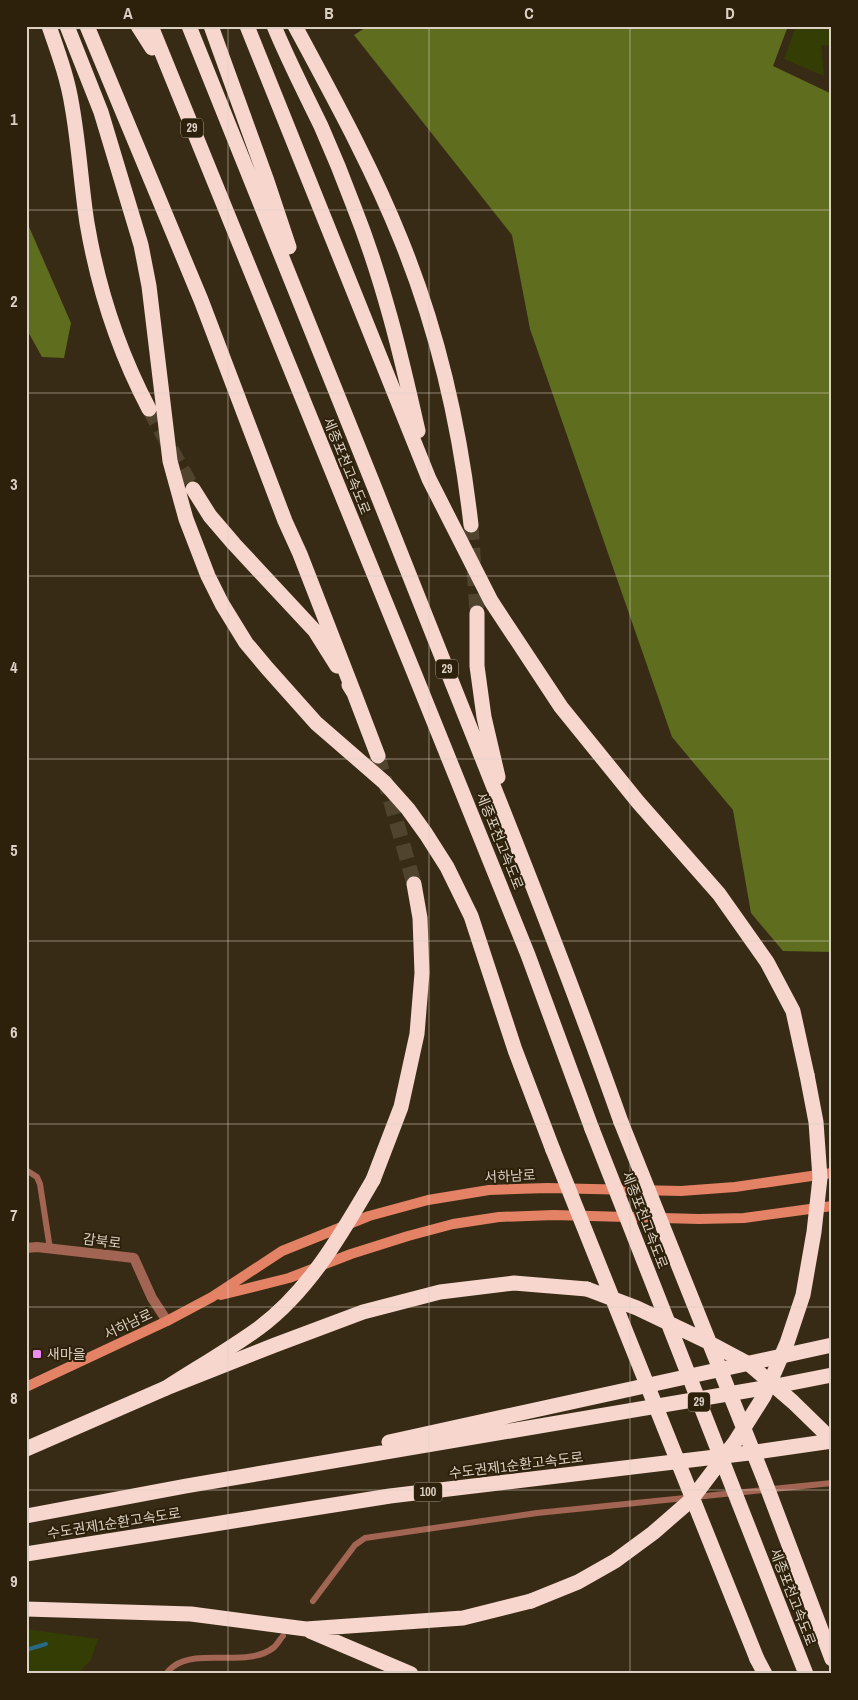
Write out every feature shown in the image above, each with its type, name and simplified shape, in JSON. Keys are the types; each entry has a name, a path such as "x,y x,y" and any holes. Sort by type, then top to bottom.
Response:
{"highway":[{"path":"48,26 60,59 72,105 88,224 99,279 112,325 132,377 149,409"},
{"path":"66,26 101,112 141,245 149,286 170,461 186,519 208,576 222,604 246,643 316,723 384,782 408,809 447,867 471,916 515,1050 553,1150 757,1659 765,1674"},
{"path":"87,26 201,300 285,521 300,554 378,756"},
{"path":"138,26 171,77"},
{"name":"세종포천고속도로","path":"151,26 514,919 592,1129 806,1674"},
{"name":"세종포천고속도로","path":"189,26 330,374 509,827 594,1045 621,1122 764,1479 832,1660"},
{"path":"211,26 267,181 330,374"},
{"path":"26,1609 191,1614 306,1629 383,1625 463,1618 531,1601 586,1578 615,1561 660,1528 692,1500 736,1442 764,1396 787,1343 803,1295 814,1232 820,1178 816,1122 793,1012 767,962 719,894 638,802 561,707 491,601 429,479 247,26"},
{"path":"274,26 286,56 322,128 355,208 379,279 399,348 429,479"},
{"path":"295,26 383,199 417,282 448,384 459,434 471,525"},
{"path":"193,490 210,516 234,544 314,631 354,693"},
{"path":"477,613 477,666 484,716 509,827"},
{"path":"166,1388 260,1327 291,1299 321,1264 373,1180 401,1107 417,1034 422,973 420,918 414,884"},
{"path":"26,1449 166,1388 363,1312 440,1292 514,1283 587,1289 637,1308 704,1340 748,1364 794,1402 832,1441"},
{"name":"수도권제1순환고속도로","path":"186,1486 832,1345"},
{"name":"수도권제1순환고속도로","path":"26,1516 186,1486 832,1375"},
{"name":"수도권제1순환고속도로","path":"26,1554 390,1496 749,1453 832,1441"},
{"path":"306,1629 411,1674"}],"main road":[{"name":"서하남로","path":"26,1387 167,1321 212,1297 282,1251 369,1216 428,1200 490,1190 547,1188 681,1191 735,1188 832,1173"},
{"name":"서하남로","path":"212,1297 289,1278 351,1254 453,1224 499,1218 554,1215 699,1220 744,1218 832,1206"}],"street":[{"name":"감북로","path":"26,1248 134,1258 152,1298 167,1321"}],"lane":[{"path":"26,1170 37,1177 40,1184 50,1249"},
{"path":"313,1601 355,1545 365,1538 537,1513 832,1483"},
{"path":"166,1674 175,1665 189,1660 247,1657 262,1653 274,1647 283,1636"}],"green space":[{"path":"368,26 788,26 773,66 832,94 832,952 783,951 751,913 733,810 672,737 530,329 512,235 354,35"},
{"path":"796,26 832,26 832,46 821,45 824,76 784,59"},
{"path":"26,220 71,323 64,358 42,357 26,328"},
{"path":"26,1629 98,1639 91,1660 79,1672 26,1674"}],"waterway":[{"path":"26,1650 46,1644"}],"tunnel":[{"path":"149,409 193,489"},
{"path":"471,525 477,613"},
{"path":"378,756 414,884"}],"place":[{"name":"새마을","path":"37,1354"}]}
